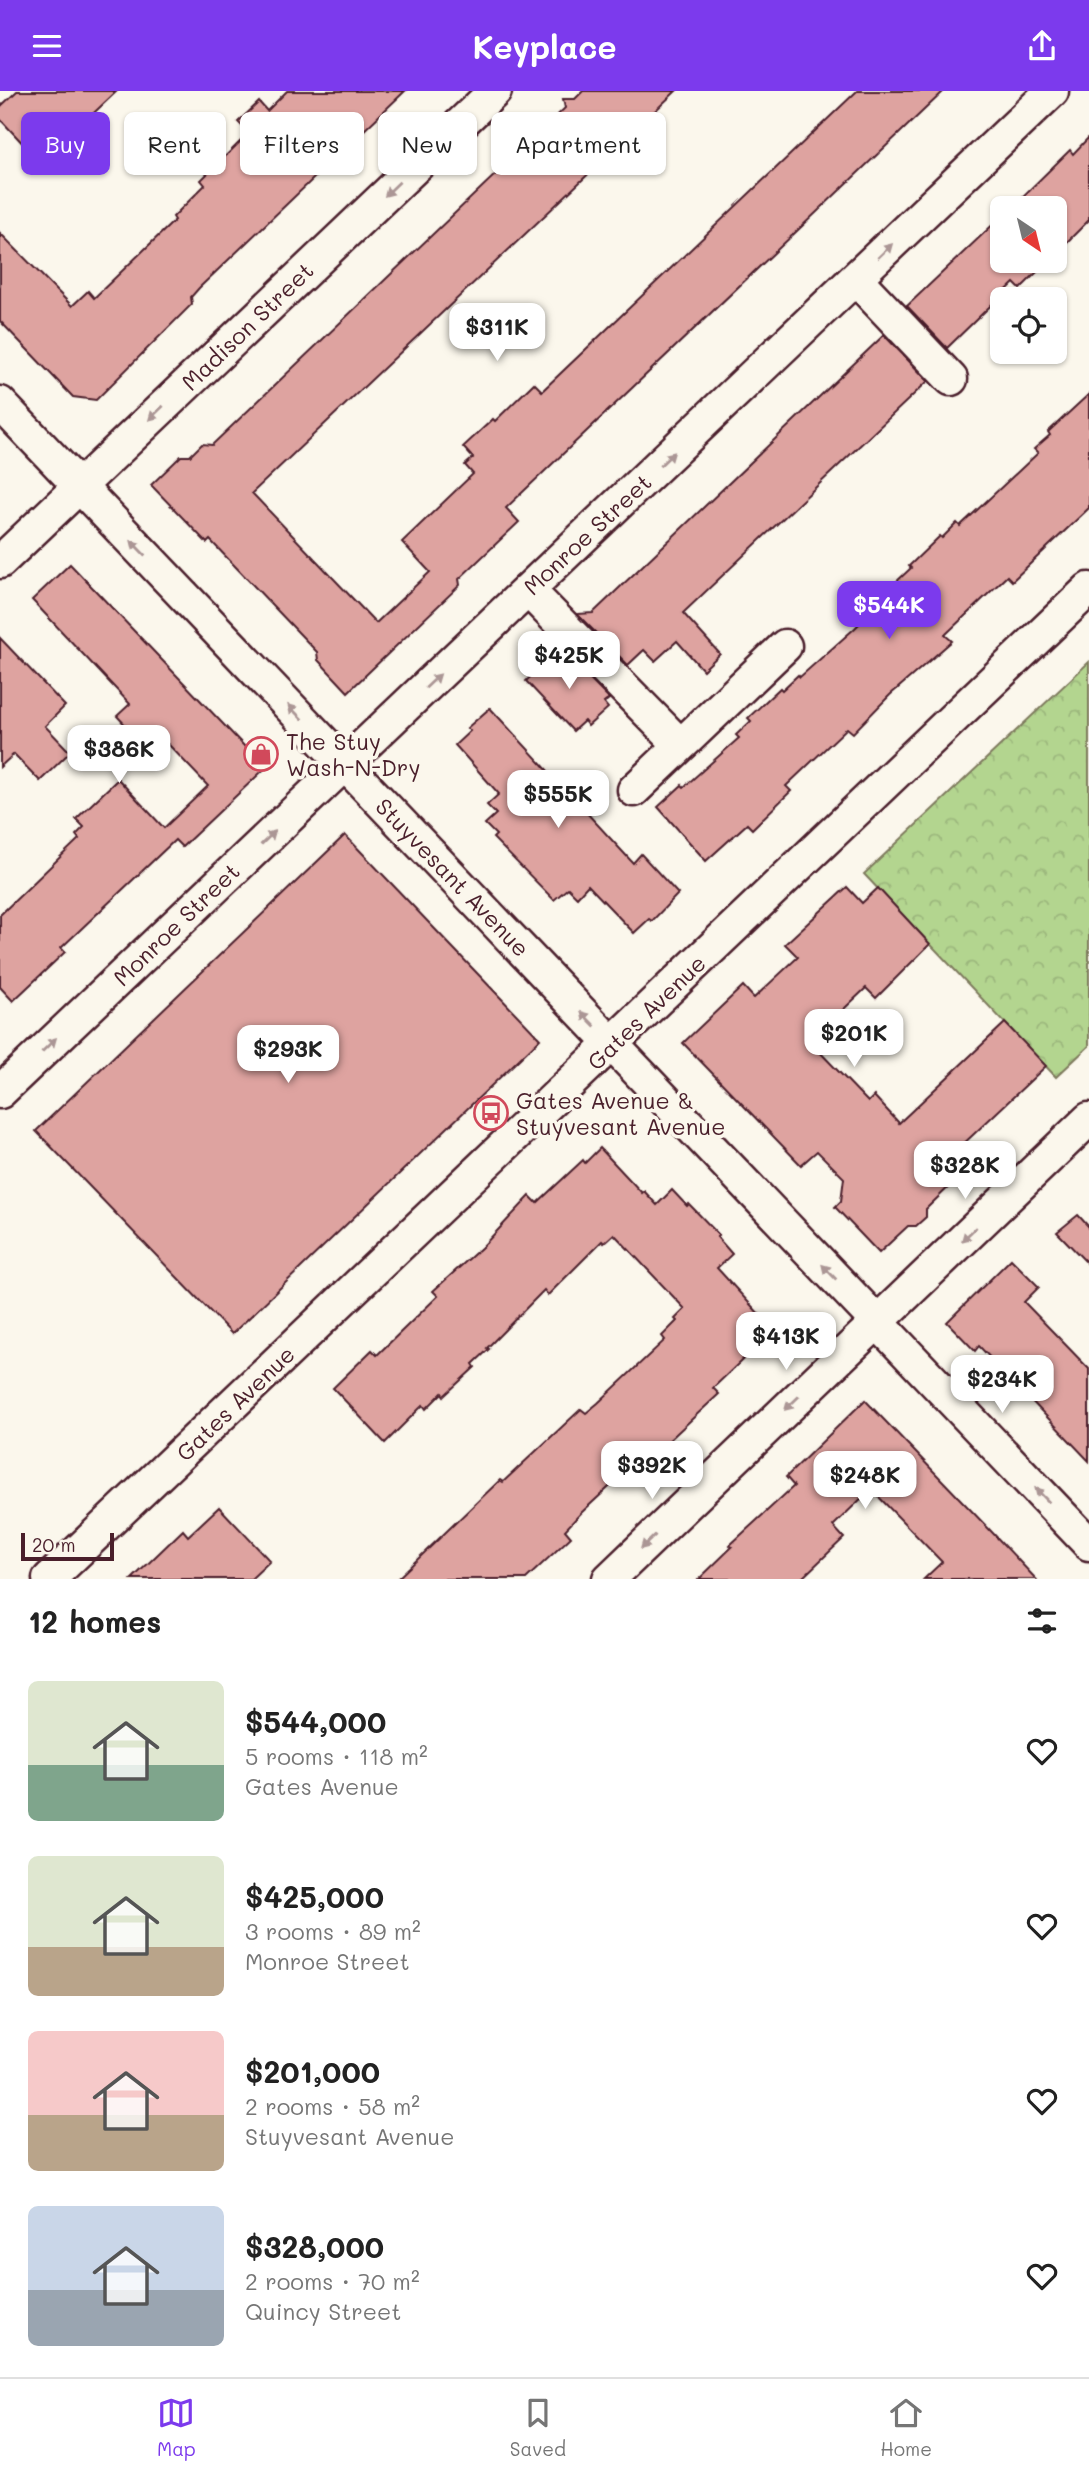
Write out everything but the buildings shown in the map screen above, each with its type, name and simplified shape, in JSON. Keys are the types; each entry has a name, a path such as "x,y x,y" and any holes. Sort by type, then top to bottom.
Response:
{"street":[{"name":"Madison Street","path":"0,562 495,91"},
{"name":"Monroe Street","path":"0,1092 1052,91"},
{"path":"856,279 951,379"},
{"name":"Stuyvesant Avenue","path":"0,403 1089,1544"},
{"name":"Gates Avenue","path":"49,1579 1089,589"},
{"path":"528,590 681,745"},
{"path":"634,790 785,646"},
{"path":"609,1579 1089,1119"}],"green space":[{"path":"1089,662 1089,1046 1056,1077 864,874"}],"place":[{"name":"The Stuy Wash-N-Dry","path":"261,754"},
{"name":"Gates Avenue & Stuyvesant Avenue","path":"491,1113"}]}
